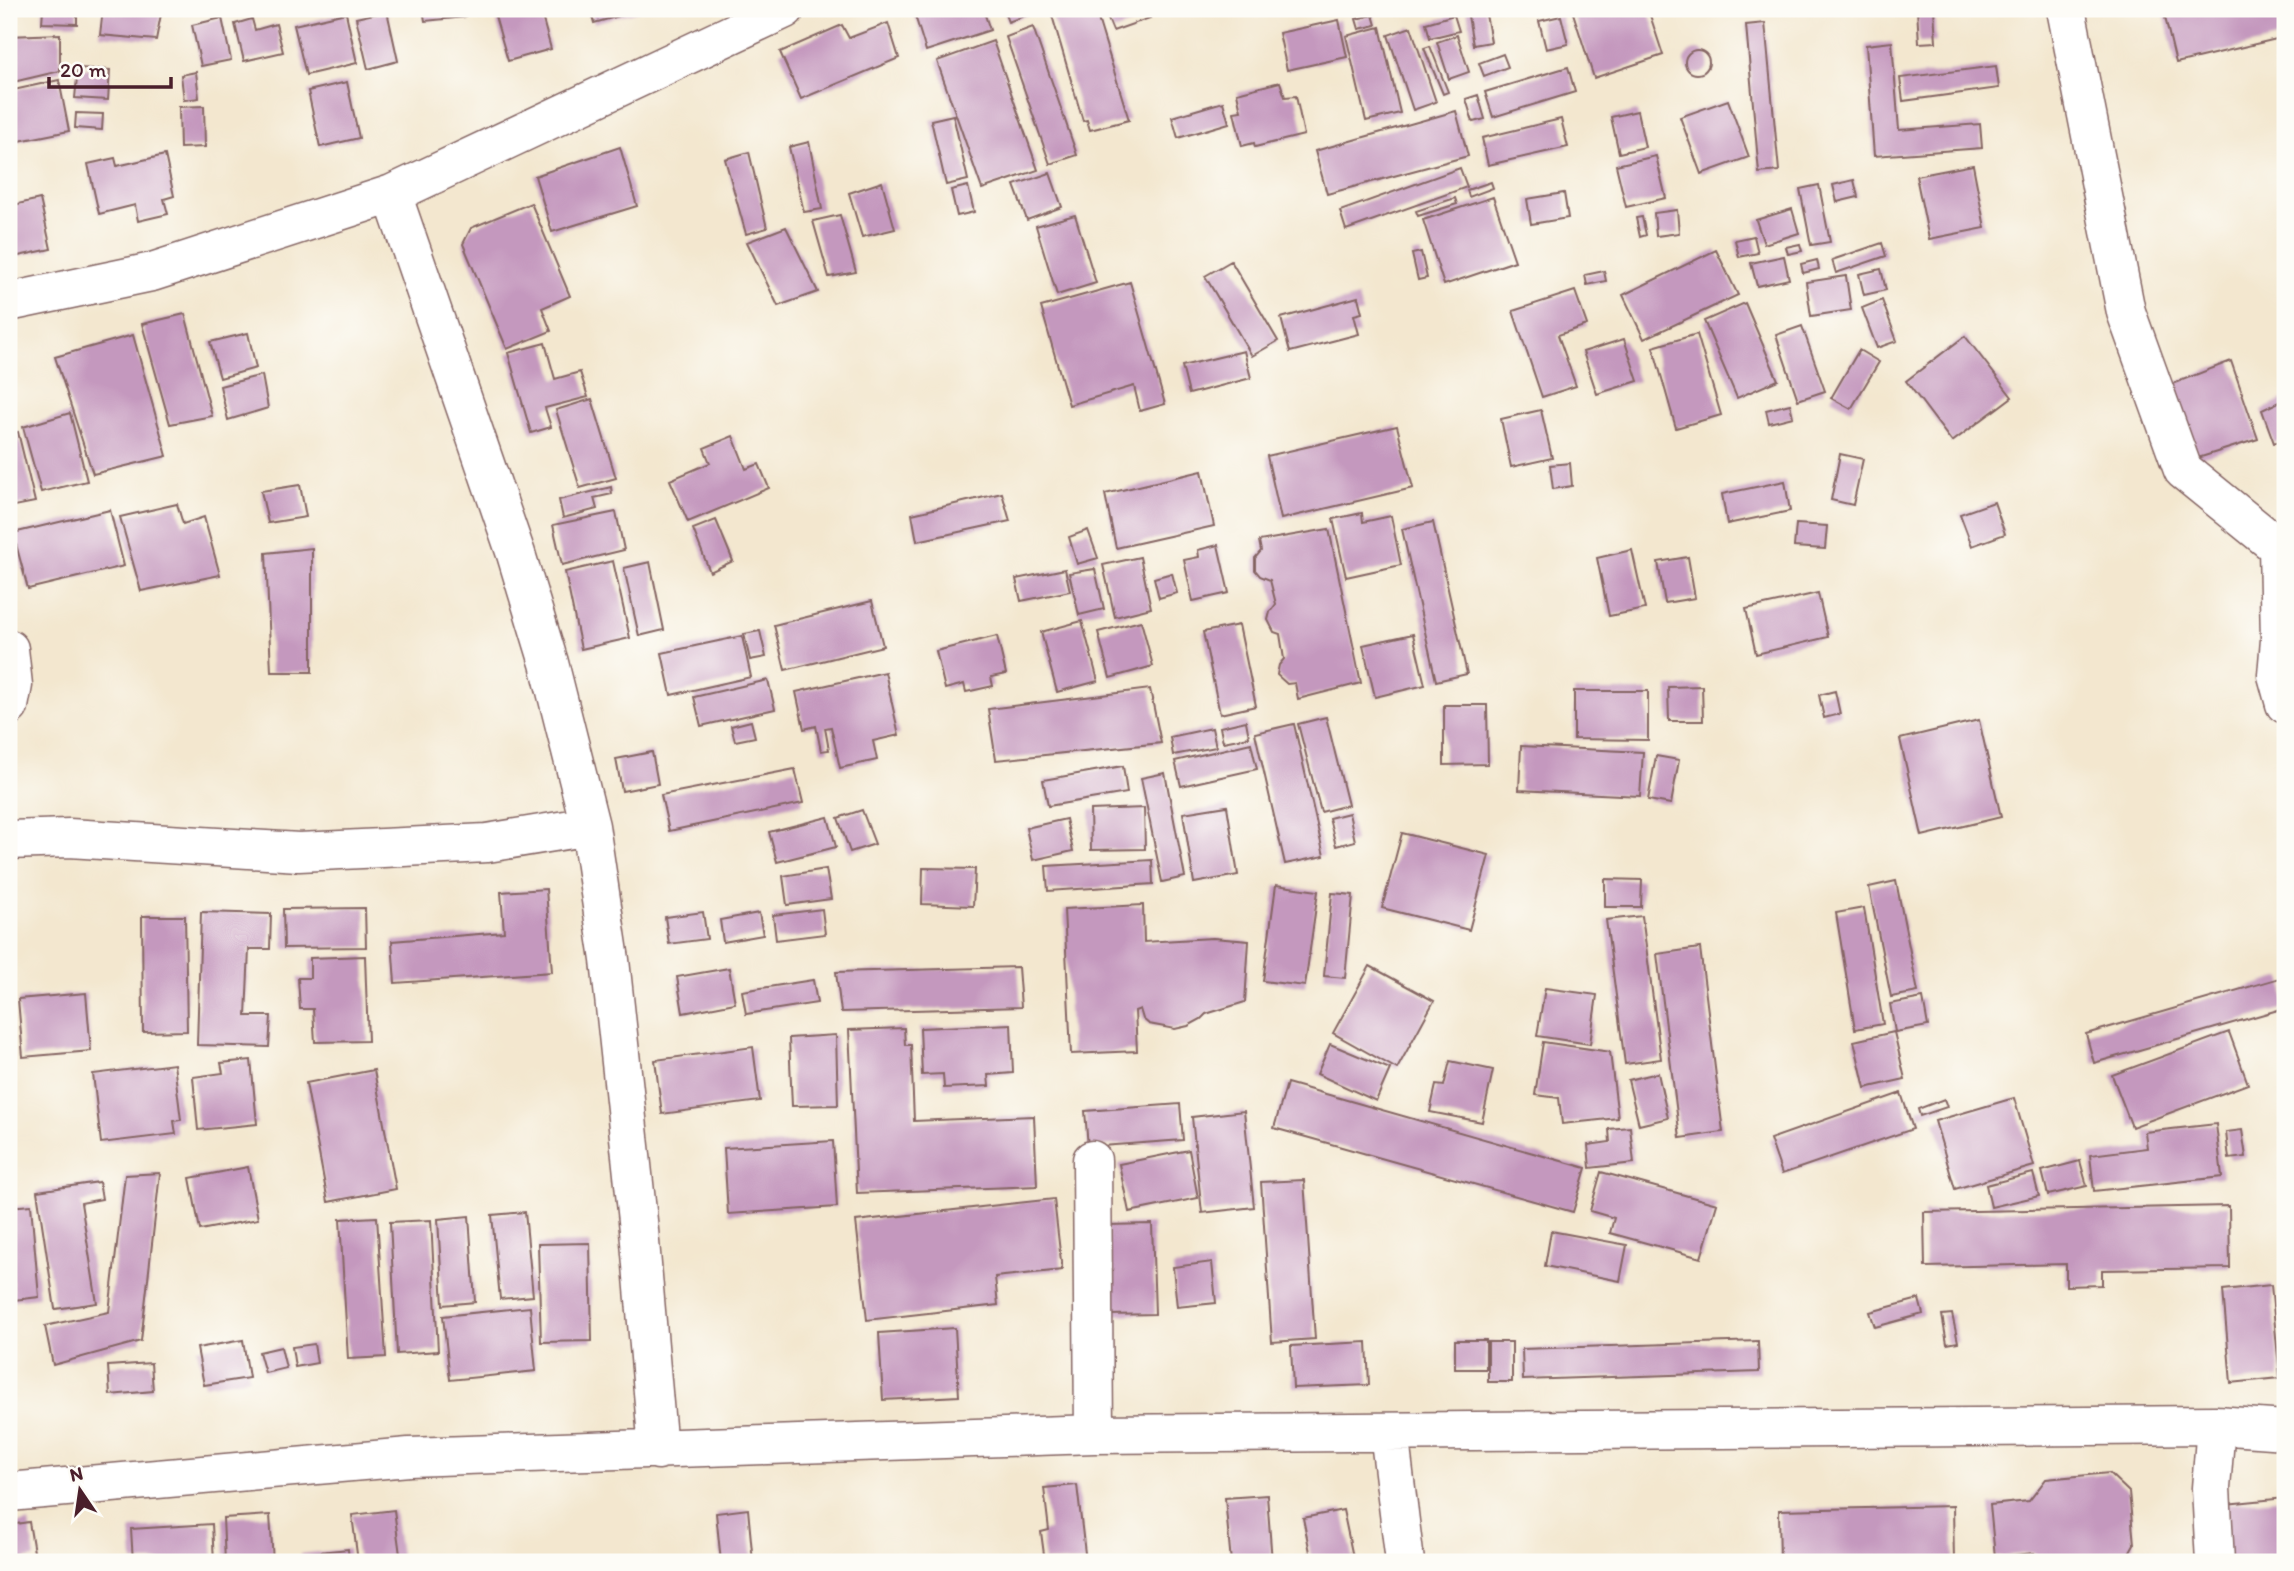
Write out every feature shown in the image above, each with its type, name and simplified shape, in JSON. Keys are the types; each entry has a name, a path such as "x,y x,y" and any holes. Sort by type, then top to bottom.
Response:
{"street":[{"path":"9,302 152,272 392,194 785,9"},
{"path":"2066,9 2126,312 2183,470 2281,548 2277,675 2285,704"},
{"path":"392,194 516,554 549,663 590,826 610,960 639,1230 658,1450"},
{"path":"9,649 13,685 9,706"},
{"path":"9,840 69,838 299,852 487,843 590,826"},
{"path":"1092,1160 1094,1434"},
{"path":"9,1492 410,1457 1094,1434 2216,1425 2285,1430"},
{"path":"2215,1562 2211,1488 2216,1425"},
{"path":"1389,1433 1405,1562"}],"building":[{"path":"43,9 77,9 77,24 42,23"},
{"path":"103,9 162,9 156,40 100,35"},
{"path":"423,9 464,9 465,17 425,21"},
{"path":"493,9 540,9 551,49 508,61"},
{"path":"590,9 641,9 641,10 594,23"},
{"path":"913,9 983,9 990,30 926,51"},
{"path":"1003,9 1043,9 1008,22"},
{"path":"1062,9 1095,9 1129,120 1090,130 1087,120 1083,121 1051,12"},
{"path":"1104,9 1146,9 1150,18 1113,31"},
{"path":"1485,9 1491,42 1473,45 1467,10"},
{"path":"1587,9 1648,9 1663,55 1594,78 1573,13"},
{"path":"1917,9 1934,9 1936,42 1919,43"},
{"path":"2163,9 2285,9 2285,37 2176,63"},
{"path":"387,11 398,61 368,69 356,18"},
{"path":"346,13 357,63 306,75 294,25"},
{"path":"1373,15 1376,25 1359,29 1356,19"},
{"path":"1454,15 1459,31 1430,38 1426,23"},
{"path":"1561,16 1568,44 1546,49 1539,21"},
{"path":"222,18 231,60 201,66 192,25"},
{"path":"252,19 255,30 276,24 283,52 244,61 235,24"},
{"path":"1339,20 1347,57 1287,70 1279,33"},
{"path":"888,23 899,58 801,99 780,52 842,25 849,38"},
{"path":"1765,23 1779,171 1759,173 1746,25"},
{"path":"1033,27 1077,155 1050,164 1006,37"},
{"path":"1380,27 1400,113 1366,121 1346,36"},
{"path":"1411,27 1436,102 1413,110 1388,35"},
{"path":"60,34 60,71 9,83 9,36"},
{"path":"1457,35 1469,72 1449,79 1437,42"},
{"path":"993,41 1038,170 982,189 937,61"},
{"path":"1892,42 1899,130 1980,124 1982,148 1874,156 1866,45"},
{"path":"1430,46 1448,92 1443,94 1424,48"},
{"path":"1697,50 1708,57 1709,62 1702,73 1697,74 1686,67 1685,62 1692,51"},
{"path":"1503,54 1508,67 1484,76 1479,63"},
{"path":"1996,66 1999,88 1903,101 1900,78"},
{"path":"1568,67 1575,92 1493,117 1485,92"},
{"path":"78,68 110,70 108,100 75,98"},
{"path":"196,72 199,98 184,100 181,75"},
{"path":"59,80 69,131 9,143 9,91"},
{"path":"347,82 359,138 320,147 308,91"},
{"path":"1280,82 1285,97 1296,96 1304,135 1255,147 1254,143 1242,146 1234,112 1241,111 1237,93"},
{"path":"1478,95 1485,119 1473,122 1466,99"},
{"path":"1728,100 1749,157 1701,174 1680,117"},
{"path":"1223,102 1229,123 1178,138 1172,117"},
{"path":"204,106 205,147 180,148 179,107"},
{"path":"1456,111 1468,156 1327,194 1315,151"},
{"path":"1637,111 1645,147 1619,153 1611,117"},
{"path":"76,113 103,114 102,130 75,128"},
{"path":"953,115 968,180 946,185 931,120"},
{"path":"1561,119 1568,147 1488,165 1482,138"},
{"path":"809,142 822,209 804,212 789,147"},
{"path":"620,147 637,206 552,232 535,176"},
{"path":"749,152 767,228 746,234 725,159"},
{"path":"165,155 174,196 164,199 168,214 138,221 135,205 99,214 88,164 115,158 117,166"},
{"path":"1656,156 1666,198 1626,207 1616,165"},
{"path":"1973,165 1985,228 1929,239 1916,176"},
{"path":"1460,168 1467,187 1346,230 1340,211"},
{"path":"1050,173 1062,207 1027,220 1014,185"},
{"path":"1854,180 1858,197 1837,202 1833,185"},
{"path":"882,182 895,229 862,237 849,193"},
{"path":"1491,182 1493,188 1469,197 1467,190"},
{"path":"1819,185 1830,242 1811,245 1800,189"},
{"path":"968,186 974,212 957,216 951,190"},
{"path":"1564,193 1568,218 1531,224 1527,199"},
{"path":"1493,197 1515,261 1444,285 1423,220"},
{"path":"1455,198 1457,204 1418,216 1416,211"},
{"path":"40,199 51,249 9,258 9,206"},
{"path":"531,203 570,296 542,308 551,331 507,349 463,244 471,228"},
{"path":"1792,209 1799,233 1764,244 1756,220"},
{"path":"1677,210 1679,233 1656,236 1654,213"},
{"path":"840,215 856,272 829,277 813,221"},
{"path":"1075,215 1096,283 1057,295 1036,226"},
{"path":"1642,217 1646,235 1640,237 1636,218"},
{"path":"786,227 818,292 778,306 747,242"},
{"path":"1754,236 1758,253 1739,257 1735,240"},
{"path":"1882,243 1886,256 1836,273 1832,260"},
{"path":"1800,244 1802,251 1788,254 1786,247"},
{"path":"1716,250 1738,295 1644,339 1623,295"},
{"path":"1421,252 1427,278 1418,280 1412,254"},
{"path":"1784,256 1789,279 1757,286 1751,263"},
{"path":"1817,260 1819,269 1803,273 1801,264"},
{"path":"1231,261 1278,341 1252,356 1205,276"},
{"path":"1881,269 1886,290 1864,295 1859,274"},
{"path":"1604,271 1606,281 1587,285 1585,275"},
{"path":"1846,276 1851,310 1811,316 1806,282"},
{"path":"1130,282 1165,404 1140,411 1134,386 1069,405 1041,307"},
{"path":"1575,291 1587,325 1558,335 1576,386 1542,397 1513,311"},
{"path":"1358,297 1362,313 1354,315 1359,334 1290,352 1281,318"},
{"path":"1882,300 1897,341 1877,348 1862,308"},
{"path":"1745,303 1778,380 1737,398 1704,321"},
{"path":"185,314 212,416 170,424 142,324"},
{"path":"1802,326 1825,391 1798,400 1776,335"},
{"path":"248,333 256,368 220,378 210,342"},
{"path":"1697,334 1721,415 1676,428 1653,347"},
{"path":"133,335 167,456 93,474 55,357"},
{"path":"1965,336 2012,397 1952,442 1906,381"},
{"path":"1624,339 1638,381 1597,394 1583,352"},
{"path":"545,343 555,379 580,372 588,397 545,408 551,427 531,433 508,353"},
{"path":"1859,350 1879,362 1851,409 1831,398"},
{"path":"1244,351 1251,378 1189,394 1182,366"},
{"path":"2231,361 2258,439 2198,458 2172,384"},
{"path":"262,375 268,408 228,420 220,386"},
{"path":"592,399 616,478 580,488 556,410"},
{"path":"2285,399 2285,439 2274,443 2262,410"},
{"path":"1790,404 1793,417 1769,423 1766,410"},
{"path":"1541,410 1552,458 1511,467 1501,419"},
{"path":"70,413 87,481 41,492 23,427"},
{"path":"1397,426 1413,488 1281,519 1267,456"},
{"path":"18,432 35,502 9,507 9,434"},
{"path":"733,436 746,469 759,464 769,488 688,522 670,480 710,463 704,448"},
{"path":"1840,454 1863,459 1853,505 1831,500"},
{"path":"1570,463 1572,486 1553,489 1550,465"},
{"path":"1202,471 1214,526 1116,548 1105,494"},
{"path":"1785,481 1790,511 1727,524 1722,494"},
{"path":"300,485 306,517 268,523 261,491"},
{"path":"611,487 612,494 594,498 597,509 563,518 559,500"},
{"path":"1002,493 1010,521 917,541 912,514"},
{"path":"1994,502 2005,534 1972,546 1960,514"},
{"path":"177,504 183,524 204,517 220,575 141,591 120,517"},
{"path":"110,510 124,566 28,589 13,533"},
{"path":"616,512 624,550 562,565 553,525"},
{"path":"1362,513 1363,522 1391,516 1401,565 1346,577 1333,519"},
{"path":"716,520 733,561 710,572 693,529"},
{"path":"1433,522 1467,674 1436,681 1402,529"},
{"path":"1796,524 1827,526 1825,549 1794,547"},
{"path":"1329,529 1361,683 1298,699 1295,683 1287,684 1277,675 1279,665 1284,659 1280,634 1274,632 1268,620 1276,604 1270,580 1260,576 1255,570 1255,558 1261,551 1259,541"},
{"path":"1088,530 1098,558 1077,564 1069,537"},
{"path":"1218,545 1229,593 1193,601 1184,560 1199,557 1198,550"},
{"path":"312,548 312,672 271,672 266,553"},
{"path":"1632,550 1645,609 1609,616 1597,558"},
{"path":"1140,557 1151,608 1115,617 1103,565"},
{"path":"1688,557 1695,598 1665,603 1658,562"},
{"path":"613,561 630,638 581,649 565,572"},
{"path":"650,562 664,630 639,636 624,568"},
{"path":"1065,569 1070,591 1021,601 1016,579"},
{"path":"1095,569 1104,609 1079,615 1069,573"},
{"path":"1172,573 1177,593 1159,598 1154,578"},
{"path":"1818,593 1828,637 1756,654 1746,609"},
{"path":"872,601 883,646 785,670 774,625"},
{"path":"1082,621 1098,681 1057,692 1041,632"},
{"path":"1141,621 1153,666 1110,678 1098,632"},
{"path":"1239,625 1256,706 1220,714 1203,632"},
{"path":"760,631 766,657 750,660 744,634"},
{"path":"1413,634 1425,685 1375,697 1363,645"},
{"path":"742,636 751,677 671,695 662,653"},
{"path":"997,636 1006,674 991,677 993,686 966,692 964,684 945,689 936,651"},
{"path":"885,672 899,735 873,741 877,760 840,768 831,727 825,728 829,750 821,751 816,726 804,729 796,692"},
{"path":"768,680 775,709 701,726 694,697"},
{"path":"1702,686 1703,721 1669,721 1668,687"},
{"path":"1150,689 1161,743 996,760 988,709"},
{"path":"1574,691 1648,691 1648,740 1574,739"},
{"path":"1835,691 1840,714 1824,718 1819,695"},
{"path":"1444,705 1487,705 1488,764 1444,765"},
{"path":"1326,717 1348,805 1321,812 1298,724"},
{"path":"1979,720 2001,817 1922,836 1900,739"},
{"path":"751,721 755,737 735,741 731,726"},
{"path":"1246,721 1249,737 1223,742 1220,727"},
{"path":"1294,724 1324,856 1285,864 1255,733"},
{"path":"1212,728 1216,747 1173,755 1170,737"},
{"path":"1251,743 1257,769 1181,786 1175,761"},
{"path":"1521,746 1643,752 1640,796 1519,790"},
{"path":"652,752 658,784 622,791 616,759"},
{"path":"1656,756 1679,760 1671,804 1648,800"},
{"path":"1123,766 1127,793 1048,806 1043,780"},
{"path":"795,769 803,803 669,831 661,795"},
{"path":"1165,773 1185,877 1162,882 1141,778"},
{"path":"1227,806 1238,875 1194,883 1183,813"},
{"path":"1144,808 1145,849 1091,850 1090,810"},
{"path":"862,810 875,844 850,852 838,818"},
{"path":"1349,813 1355,841 1336,846 1329,818"},
{"path":"828,817 836,847 777,862 769,832"},
{"path":"1066,819 1073,851 1033,860 1026,828"},
{"path":"1402,833 1489,855 1469,930 1382,908"},
{"path":"1152,860 1153,884 1048,891 1046,866"},
{"path":"923,868 975,869 973,906 922,904"},
{"path":"826,869 831,899 787,905 783,876"},
{"path":"1605,879 1642,880 1641,907 1605,907"},
{"path":"1896,881 1918,992 1891,997 1869,887"},
{"path":"1276,885 1318,891 1305,986 1263,981"},
{"path":"546,889 552,972 395,983 392,941 504,932 501,892"},
{"path":"1332,893 1353,895 1345,978 1324,976"},
{"path":"1143,905 1144,942 1213,938 1249,941 1245,1002 1206,1014 1188,1026 1175,1029 1149,1024 1143,1019 1140,1009 1135,1011 1137,1051 1071,1054 1064,909"},
{"path":"365,908 366,947 284,948 283,909"},
{"path":"1864,908 1883,1024 1855,1029 1836,913"},
{"path":"822,909 825,934 776,940 773,915"},
{"path":"201,912 271,914 270,949 249,949 246,1016 271,1016 269,1047 197,1045"},
{"path":"703,912 707,939 669,944 665,917"},
{"path":"759,913 763,935 723,942 720,920"},
{"path":"142,916 185,916 187,1031 143,1032"},
{"path":"1642,916 1661,1059 1625,1064 1606,920"},
{"path":"1700,948 1723,1132 1680,1138 1657,954"},
{"path":"365,956 368,1041 315,1042 313,1009 300,1009 298,978 310,978 310,958"},
{"path":"1370,966 1434,1001 1397,1069 1333,1033"},
{"path":"1018,967 1021,1007 841,1012 836,972"},
{"path":"729,968 735,1003 683,1013 677,977"},
{"path":"2283,977 2285,1008 2094,1063 2086,1034"},
{"path":"813,980 817,1003 746,1014 742,991"},
{"path":"1545,988 1597,995 1590,1044 1537,1036"},
{"path":"86,993 91,1051 23,1057 18,999"},
{"path":"1923,998 1928,1026 1895,1032 1890,1004"},
{"path":"1011,1024 1013,1073 988,1075 989,1086 944,1088 943,1074 922,1075 920,1028"},
{"path":"904,1028 905,1045 911,1045 914,1121 1034,1116 1037,1186 857,1193 849,1030"},
{"path":"1894,1032 1905,1079 1865,1088 1854,1041"},
{"path":"2229,1032 2248,1084 2132,1127 2112,1075"},
{"path":"836,1035 838,1105 792,1106 789,1038"},
{"path":"1543,1042 1610,1052 1618,1118 1562,1124 1559,1098 1535,1095"},
{"path":"1330,1044 1390,1069 1376,1101 1317,1074"},
{"path":"753,1047 760,1101 662,1114 655,1060"},
{"path":"251,1060 257,1124 198,1130 193,1077 223,1073 221,1063"},
{"path":"1450,1061 1493,1070 1482,1122 1430,1112 1436,1085 1444,1086"},
{"path":"174,1064 181,1120 174,1121 176,1134 101,1143 93,1074"},
{"path":"374,1070 396,1189 328,1202 306,1083"},
{"path":"1658,1073 1668,1118 1639,1125 1628,1080"},
{"path":"1287,1083 1586,1168 1573,1212 1274,1128"},
{"path":"1901,1093 1913,1129 1782,1174 1770,1139"},
{"path":"2014,1098 2034,1166 1955,1189 1935,1121"},
{"path":"1944,1099 1947,1107 1920,1116 1918,1109"},
{"path":"1180,1104 1183,1140 1088,1147 1085,1111"},
{"path":"1244,1111 1254,1207 1202,1213 1192,1117"},
{"path":"2216,1124 2222,1177 2094,1191 2090,1155 2147,1148 2145,1132"},
{"path":"1630,1127 1634,1163 1590,1168 1588,1145 1610,1142 1609,1129"},
{"path":"2242,1130 2246,1157 2229,1159 2226,1132"},
{"path":"833,1141 837,1207 728,1214 724,1148"},
{"path":"1189,1150 1198,1198 1129,1212 1119,1164"},
{"path":"2080,1161 2087,1186 2048,1195 2042,1171"},
{"path":"248,1167 258,1219 200,1230 190,1178"},
{"path":"1601,1172 1717,1204 1701,1258 1610,1233 1614,1218 1590,1211"},
{"path":"160,1173 141,1341 53,1365 45,1326 109,1312 125,1175"},
{"path":"2033,1173 2039,1196 1991,1207 1986,1185"},
{"path":"1304,1180 1315,1339 1272,1342 1261,1182"},
{"path":"99,1182 102,1199 81,1203 97,1303 55,1309 37,1191"},
{"path":"1054,1199 1062,1270 995,1277 998,1305 867,1320 856,1221"},
{"path":"31,1205 39,1297 14,1300 9,1207"},
{"path":"2229,1206 2230,1268 2102,1270 2102,1285 2066,1286 2066,1264 1925,1267 1924,1212"},
{"path":"525,1212 533,1296 500,1299 492,1215"},
{"path":"469,1216 475,1302 443,1305 438,1219"},
{"path":"377,1217 386,1357 348,1359 340,1219"},
{"path":"431,1220 438,1351 397,1354 390,1222"},
{"path":"1152,1224 1155,1314 1109,1315 1107,1225"},
{"path":"1551,1231 1627,1245 1620,1281 1545,1266"},
{"path":"590,1243 592,1341 541,1342 538,1244"},
{"path":"1212,1262 1216,1303 1177,1307 1173,1267"},
{"path":"2271,1285 2280,1378 2231,1383 2223,1290"},
{"path":"1919,1299 1923,1314 1875,1327 1870,1312"},
{"path":"530,1307 536,1371 450,1380 443,1316"},
{"path":"1952,1314 1958,1342 1947,1344 1942,1315"},
{"path":"955,1328 959,1396 883,1400 879,1333"},
{"path":"243,1340 249,1378 204,1385 197,1348"},
{"path":"1455,1340 1486,1340 1486,1369 1455,1369"},
{"path":"1758,1341 1759,1372 1523,1380 1522,1349"},
{"path":"1367,1342 1369,1385 1293,1388 1291,1346"},
{"path":"1488,1342 1512,1342 1512,1382 1488,1382"},
{"path":"314,1344 317,1363 295,1367 292,1347"},
{"path":"281,1347 286,1368 265,1373 259,1352"},
{"path":"151,1363 153,1391 110,1395 108,1366"},
{"path":"2109,1473 2129,1492 2134,1544 2124,1562 2042,1562 2034,1553 1995,1557 1990,1505 2029,1501 2046,1479"},
{"path":"1077,1485 1086,1562 1045,1562 1041,1532 1049,1530 1044,1488"},
{"path":"1267,1495 1272,1562 1231,1562 1225,1498"},
{"path":"2285,1498 2285,1562 2220,1562 2216,1505"},
{"path":"1953,1506 1954,1562 1780,1562 1779,1510"},
{"path":"748,1509 753,1562 721,1562 716,1513"},
{"path":"394,1510 401,1562 358,1562 352,1515"},
{"path":"1343,1510 1354,1562 1312,1562 1303,1518"},
{"path":"270,1515 273,1562 225,1562 223,1518"},
{"path":"29,1522 35,1558 9,1562 9,1525"},
{"path":"212,1524 214,1562 133,1562 131,1529"},
{"path":"348,1549 349,1562 301,1562 300,1554"}]}
